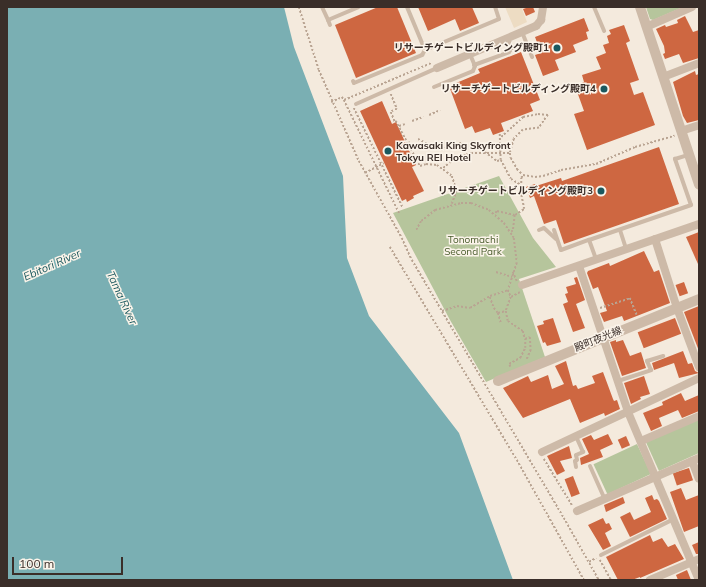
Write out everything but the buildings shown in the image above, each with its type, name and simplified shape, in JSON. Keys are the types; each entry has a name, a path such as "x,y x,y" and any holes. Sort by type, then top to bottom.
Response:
{"street":[{"path":"436,65 470,54 522,32 539,23 543,7"},
{"path":"640,7 664,77 680,133 699,184"},
{"path":"646,27 692,7"},
{"path":"664,77 699,64"},
{"path":"680,133 699,125"},
{"path":"522,285 699,224"},
{"path":"655,239 677,308 699,367"},
{"path":"579,266 628,412 674,519 696,561 699,580"},
{"name":"殿町夜光線","path":"498,381 699,299"},
{"path":"542,452 699,378"},
{"path":"640,441 699,416"},
{"path":"577,511 695,459 699,479"},
{"path":"650,580 696,561"}],"lane":[{"path":"322,7 330,25"},
{"path":"328,20 358,7"},
{"path":"407,7 425,50"},
{"path":"353,81 354,83 422,55 425,50 500,19 494,7"},
{"path":"594,7 604,31"},
{"path":"522,32 532,57"},
{"path":"474,65 511,50 508,38"},
{"path":"434,87 472,72 474,65 470,54"},
{"path":"356,104 412,80 436,65"},
{"path":"554,230 561,250 691,205 675,160 689,155"},
{"path":"539,230 544,228 558,241"},
{"path":"620,230 627,249"},
{"path":"589,240 596,260"},
{"path":"618,381 651,370 648,362 663,356"},
{"path":"576,436 583,452 576,455 577,460 574,461 576,467"},
{"path":"590,466 604,498"},
{"path":"601,554 674,519"}],"path":[{"path":"299,7 318,70 365,173 402,238 412,260 599,580"},
{"path":"344,100 436,65"},
{"path":"391,94 397,109 391,112 395,122 396,121 399,126 420,166 433,164 443,168 452,176 457,191 452,204"},
{"path":"332,102 342,97 344,100 375,168 399,213"},
{"path":"349,98 403,208"},
{"path":"429,115 440,110"},
{"path":"501,137 523,117 538,114 548,115 539,128 523,130 514,139 510,152 517,169 523,175 539,177 561,170 596,164 636,147 680,133"},
{"path":"412,121 423,117"},
{"path":"399,126 405,124"},
{"path":"500,134 501,160 511,179 521,185"},
{"path":"418,139 430,145"},
{"path":"408,143 412,142"},
{"path":"459,143 461,143 465,155"},
{"path":"441,150 453,146"},
{"path":"443,168 455,158 465,155 485,152 510,152"},
{"path":"485,152 497,161 501,160"},
{"path":"365,173 384,163"},
{"path":"495,213 515,214 524,209 521,185 523,175"},
{"path":"416,230 421,221 435,210 452,204 471,204 495,213 511,232 516,250 517,263 508,290 511,297 506,311 508,321 523,331 525,348 520,358 509,364"},
{"path":"511,232 513,231 515,214"},
{"path":"390,247 517,460 584,580"},
{"path":"496,272 512,278"},
{"path":"442,311 457,306 470,308 490,296 508,290"},
{"path":"490,296 494,308 498,313 500,323"},
{"path":"594,310 630,298 640,322"},
{"path":"498,313 506,311"},
{"path":"520,372 517,366 527,360 531,350 530,337 525,339"},
{"path":"542,452 544,461 569,503 577,511"},
{"path":"589,562 598,556 611,580"}],"green space":[{"path":"646,7 683,7 653,20 650,19"},
{"name":"Tonomachi Second Park","path":"499,176 533,238 556,267 519,279 545,357 486,382 450,320 393,213"},
{"path":"699,419 699,453 659,471 645,440"},
{"path":"637,444 651,474 607,494 593,464"}],"shaded area":[{"path":"505,7 526,7 522,9 527,22 514,28"}],"water":[{"path":"7,7 284,7 294,47 343,176 347,258 369,316 459,433 513,580 7,580"}],"place":[{"name":"リサーチゲートビルディング殿町1","path":"557,48"},
{"name":"リサーチゲートビルディング殿町4","path":"604,89"},
{"name":"Kawasaki King Skyfront Tokyu REI Hotel","path":"388,151"},
{"name":"リサーチゲートビルディング殿町3","path":"601,191"}],"water label":[{"name":"Ebitori River","path":"52,265"},
{"name":"Tama River","path":"122,298"}]}
